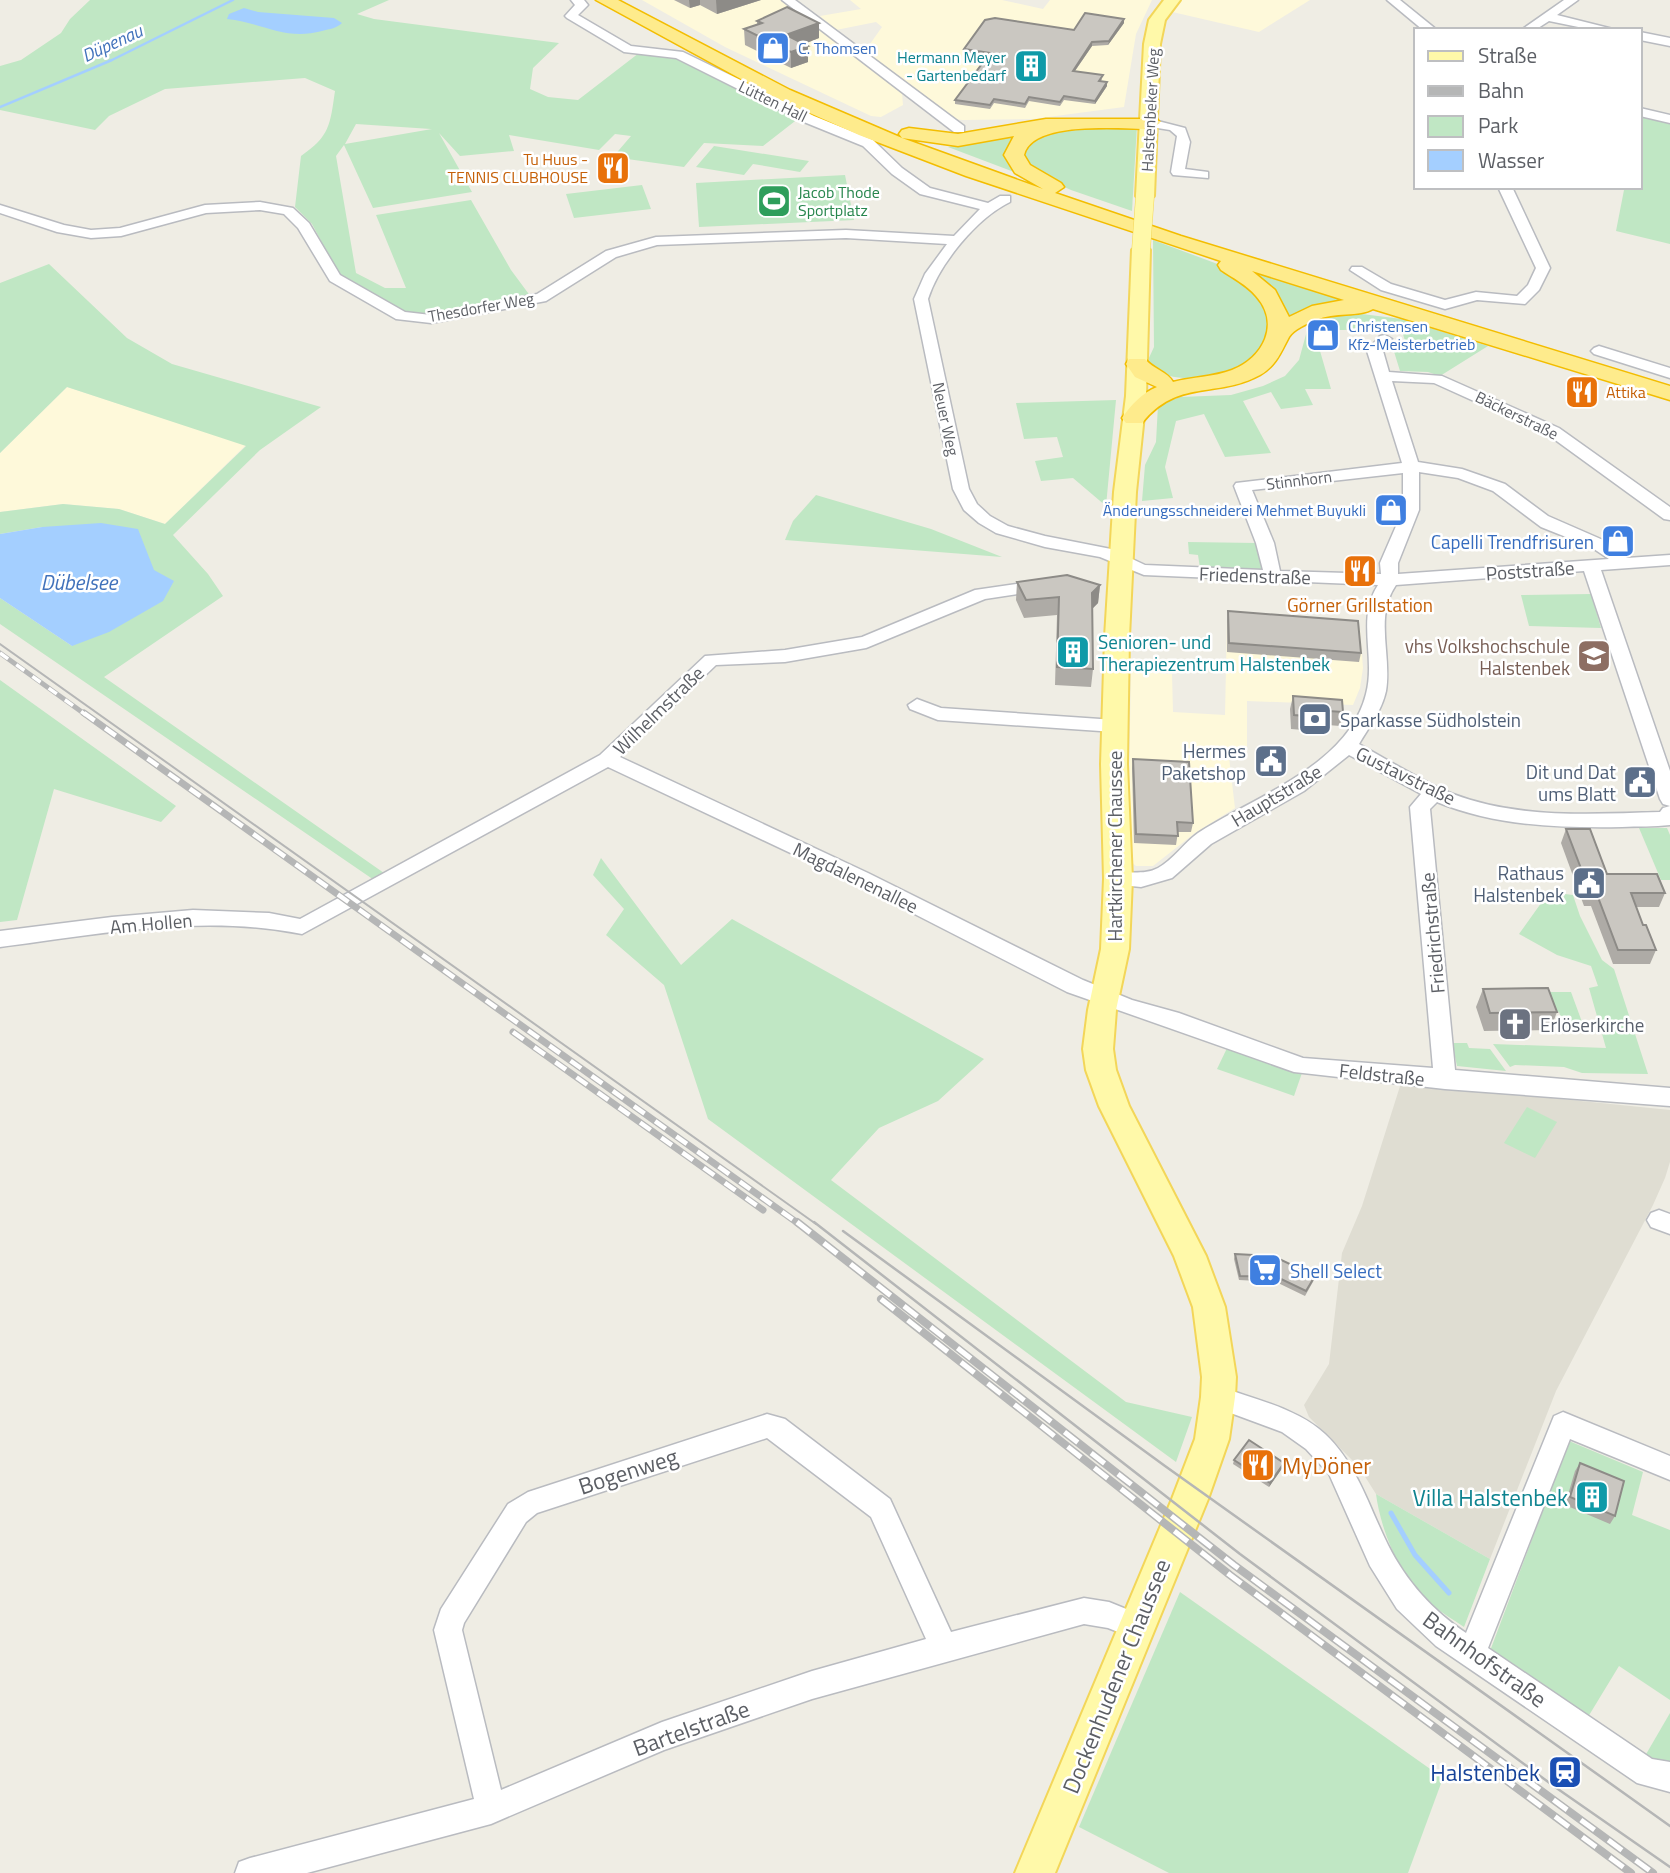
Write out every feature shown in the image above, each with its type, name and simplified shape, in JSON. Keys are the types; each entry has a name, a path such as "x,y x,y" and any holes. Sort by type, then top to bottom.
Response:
{"highway":[{"path":"605,0 738,72 866,131 973,172 1174,240 1670,393"},
{"path":"621,0 734,61 841,111 970,163 1114,212 1670,384"},
{"path":"1118,121 1135,115 1150,101"},
{"path":"841,111 914,136 944,140 972,139 1064,124 1150,122"},
{"path":"1064,124 1025,136 1014,150 1016,161 1035,178 1114,212"},
{"path":"1136,374 1166,386 1240,376 1260,366 1275,348 1281,331 1274,306 1250,279 1229,265 1174,240"},
{"path":"1281,331 1313,311 1344,306 1380,309 1445,324"},
{"path":"1134,418 1166,386"}],"main road":[{"name":"Halstenbeker Weg","path":"1143,226 1154,33 1160,14 1172,0"},
{"name":"Hartkirchener Chaussee","path":"1143,226 1134,418 1125,492 1115,726 1118,879 1115,949 1112,1000 1098,1038 1101,1070 1114,1106 1199,1279 1209,1307 1215,1336 1219,1397 1212,1439 1197,1479"},
{"name":"Dockenhudener Chaussee","path":"1035,1873 1197,1479"}],"street":[{"name":"Lütten Hall","path":"577,0 582,5 570,16 628,49 679,55 808,119 868,143 897,172 925,191 989,208"},
{"path":"788,0 958,128"},
{"path":"1392,0 1428,28"},
{"path":"1530,28 1572,0"},
{"path":"1548,17 1601,28"},
{"path":"1642,36 1670,42"},
{"path":"1642,112 1670,119"},
{"path":"1150,122 1170,124 1182,130 1186,136 1178,172 1203,175"},
{"path":"1357,270 1386,287 1445,305 1476,296 1520,301 1534,287 1543,268 1506,189"},
{"name":"Neuer Weg","path":"1005,200 989,208 959,240 926,282 921,302 956,469 968,506 1011,533 1106,554 1122,563"},
{"name":"Thesdorfer Weg","path":"0,209 62,229 91,234 121,232 218,207 260,206 288,211 304,226 335,278 401,316 431,318 541,298 611,254 656,241 846,234 959,240"},
{"name":"Hauptstraße","path":"1118,879 1141,880 1165,873 1204,839 1297,786 1348,746 1362,726 1376,693 1379,666 1375,632 1380,595 1390,580 1389,563 1411,510 1411,467 1375,351 1385,339"},
{"path":"1599,351 1670,373"},
{"name":"Bäckerstraße","path":"1383,376 1427,377 1448,382 1556,432 1670,515"},
{"path":"1411,467 1429,466 1453,471 1507,491 1542,521 1609,551 1622,563"},
{"name":"Stinnhorn","path":"1273,577 1265,543 1241,486 1411,467"},
{"name":"Poststraße","path":"1390,580 1670,560"},
{"name":"Friedenstraße","path":"1122,563 1144,571 1390,580"},
{"path":"1591,566 1670,799"},
{"name":"Wilhelmstraße","path":"302,928 607,759 711,660 785,656 866,642 981,594 1058,584"},
{"path":"916,705 938,714 1115,726"},
{"name":"Gustavstraße","path":"1348,746 1436,792 1482,808 1525,816 1667,819 1670,813"},
{"name":"Magdalenenallee","path":"607,759 861,878 1052,976 1112,1000"},
{"name":"Friedrichstraße","path":"1436,792 1420,807 1445,1080"},
{"name":"Am Hollen","path":"0,939 214,918 286,923 302,928"},
{"name":"Feldstraße","path":"1112,1000 1302,1066 1670,1097"},
{"name":"Bahnhofstraße","path":"1219,1397 1291,1424 1315,1441 1338,1466 1393,1582 1424,1617 1647,1773 1670,1777"},
{"path":"1472,1653 1563,1424 1670,1468"},
{"name":"Bogenweg","path":"491,1809 448,1630 450,1618 517,1513 528,1504 767,1426 776,1427 881,1508 944,1647"},
{"name":"Bartelstraße","path":"250,1873 491,1809 662,1736 812,1685 944,1647 1084,1611 1109,1615 1136,1626"}],"shaded area":[{"path":"642,0 781,0 902,93 903,105 881,117 871,116 725,47"},
{"path":"850,0 1002,0 1043,9 1050,0 1152,0 1136,34 1124,107 1033,119 963,120 950,119 865,51 882,27 876,22 836,30 820,16 861,9"},
{"path":"1179,0 1310,0 1259,32 1168,11"},
{"path":"67,387 246,445 165,524 119,509 63,504 0,512 0,453"},
{"path":"1227,620 1360,629 1363,668 1360,688 1353,705 1247,701 1247,757 1229,757 1235,808 1195,833 1153,866 1136,866 1130,861 1128,838 1131,671 1172,674 1173,712 1225,715"},
{"path":"1401,1083 1670,1110 1670,1162 1665,1178 1556,1391 1490,1559 1376,1494 1359,1467 1309,1417 1304,1405 1329,1364 1342,1253 1362,1206"}],"green space":[{"path":"90,0 389,0 357,14 374,19 559,43 533,68 530,89 548,97 578,100 639,53 679,56 799,118 763,146 704,143 684,167 613,157 631,136 615,134 599,150 509,135 514,151 460,156 439,133 472,192 373,208 344,145 336,156 356,273 385,288 406,288 376,215 471,200 511,270 531,297 432,316 405,314 339,275 312,224 295,207 301,156 318,142 327,129 335,91 305,78 165,89 109,116 95,130 0,110 0,66 21,60 61,33 70,19","holes":["356,124 432,129 345,144"]},
{"path":"1642,115 1670,122 1670,244 1616,231 1624,190 1621,189 1642,189"},
{"path":"1137,126 1132,211 1071,190 1032,172 1020,147 1049,130"},
{"path":"1032,129 1019,137 1027,177 948,147"},
{"path":"714,146 809,161 800,172 753,164 744,175 696,167"},
{"name":"Jacob Thode Sportplatz","path":"845,175 854,220 699,227 696,183"},
{"path":"642,185 651,209 574,218 566,194"},
{"path":"1153,240 1223,266 1264,299 1273,328 1252,365 1199,378 1173,377 1148,367 1154,347"},
{"path":"49,264 127,338 172,364 321,407 260,450 173,535 208,574 223,596 104,677 384,873 374,880 0,624 0,598 72,646 42,527 0,534 0,512 63,504 119,509 165,524 246,446 67,387 0,453 0,283"},
{"path":"1241,266 1355,302 1286,322"},
{"path":"1362,314 1402,319 1488,346 1440,376 1428,372 1400,371 1392,345 1405,341 1403,334 1370,330 1314,330 1331,389 1305,389 1313,405 1281,409 1271,392 1243,401 1271,453 1225,457 1204,414 1176,421 1165,467 1173,498 1142,501 1145,465 1156,442 1158,405 1180,397 1231,395 1263,386 1285,376 1299,360 1308,327 1328,317"},
{"path":"1116,400 1106,506 1073,478 1041,481 1035,461 1063,457 1057,437 1024,439 1016,403"},
{"path":"816,495 931,529 1002,557 785,540 793,521"},
{"path":"1188,542 1257,543 1266,571 1200,568 1198,555 1189,554"},
{"path":"1591,594 1601,628 1529,626 1521,595"},
{"path":"0,680 176,806 161,822 54,789 17,920 0,922"},
{"path":"1639,828 1667,828 1670,835 1670,880 1661,880"},
{"path":"601,858 681,965 732,919 984,1059 938,1101 879,1128 831,1180 1126,1402 1192,1417 1176,1462 708,1119 664,985 606,935 624,909 593,875"},
{"path":"1549,892 1573,895 1580,916 1602,960 1614,969 1648,1074 1582,1073 1564,1067 1510,1067 1493,1044 1606,1048 1589,988 1598,986 1591,966 1557,955 1519,934"},
{"path":"1544,992 1571,992 1582,1022 1571,1022 1573,1029 1565,1029 1559,1012 1551,1011"},
{"path":"1452,1043 1467,1043 1469,1048 1490,1049 1506,1071 1457,1066"},
{"path":"1229,1044 1303,1070 1294,1096 1217,1069"},
{"path":"1527,1107 1557,1122 1535,1158 1504,1143"},
{"path":"1569,1441 1643,1472 1632,1515 1670,1530 1670,1700 1619,1666 1588,1717 1490,1651"},
{"path":"1376,1494 1490,1559 1464,1627 1421,1595 1402,1569 1382,1524"},
{"path":"1180,1592 1443,1778 1408,1873 1169,1873 1079,1827"},
{"path":"1670,1713 1670,1764 1645,1756"}],"water":[{"path":"244,8 258,12 334,18 342,23 328,30 297,34 227,19 229,14"},
{"name":"Dübelsee","path":"101,523 138,529 154,570 174,581 163,601 109,632 72,646 0,598 0,534 42,527"}],"building":[{"path":"787,7 819,23 786,35 808,46 791,52 744,29 762,23 757,21"},
{"name":"Hermann Meyer - Gartenbedarf","path":"1085,13 1124,19 1109,41 1092,42 1073,71 1103,75 1099,81 1107,82 1095,101 1064,96 1060,102 1029,97 1025,104 994,99 990,105 955,100 990,53 964,49 985,20 995,18 1074,30"},
{"name":"Senioren- und Therapiezentrum Halstenbek","path":"1067,575 1100,585 1092,593 1093,669 1057,667 1059,597 1026,600 1017,582"},
{"path":"1228,611 1358,621 1361,653 1229,643"},
{"path":"1293,696 1342,700 1343,712 1329,711 1330,718 1294,715"},
{"path":"1133,759 1189,762 1193,823 1177,822 1178,836 1136,834"},
{"path":"1566,829 1590,829 1607,874 1657,874 1665,893 1631,893 1656,950 1618,950 1596,892 1590,892"},
{"path":"1548,988 1557,1012 1490,1013 1483,989"},
{"name":"Shell Select","path":"1235,1254 1273,1256 1315,1276 1306,1291 1277,1277 1240,1276"},
{"name":"MyDöner","path":"1249,1440 1284,1463 1270,1483 1234,1460"},
{"name":"Villa Halstenbek","path":"1580,1463 1624,1481 1615,1516 1570,1497"}],"waterway":[{"name":"Düpenau","path":"0,107 112,60 233,0"},
{"path":"1391,1513 1415,1555 1449,1593"}],"tram line":[{"path":"0,644 816,1224"},
{"path":"814,1222 1240,1554 1555,1787 1670,1867"},
{"path":"843,1231 1165,1466 1670,1826"}],"railway":[{"path":"0,653 86,715"},
{"path":"84,713 799,1224"},
{"path":"513,1032 763,1210"},
{"path":"797,1222 1234,1565 1653,1873"},
{"path":"881,1299 1230,1575 1631,1873"}],"place":[{"name":"C. Thomsen","path":"773,48"},
{"name":"Hermann Meyer - Gartenbedarf","path":"1031,66"},
{"name":"Tu Huus - TENNIS CLUBHOUSE","path":"613,168"},
{"name":"Jacob Thode Sportplatz","path":"774,201"},
{"name":"Christensen Kfz-Meisterbetrieb","path":"1323,335"},
{"name":"Attika","path":"1582,392"},
{"name":"Änderungsschneiderei Mehmet Buyukli","path":"1391,510"},
{"name":"Capelli Trendfrisuren","path":"1618,541"},
{"name":"Görner Grillstation","path":"1360,571"},
{"name":"Senioren- und Therapiezentrum Halstenbek","path":"1073,652"},
{"name":"vhs Volkshochschule Halstenbek","path":"1594,656"},
{"name":"Sparkasse Südholstein","path":"1315,719"},
{"name":"Hermes Paketshop","path":"1271,761"},
{"name":"Dit und Dat ums Blatt","path":"1640,782"},
{"name":"Rathaus Halstenbek","path":"1589,883"},
{"name":"Erlöserkirche","path":"1515,1024"},
{"name":"Shell Select","path":"1265,1270"},
{"name":"MyDöner","path":"1258,1465"},
{"name":"Villa Halstenbek","path":"1592,1497"},
{"name":"Halstenbek","path":"1565,1772"}]}
